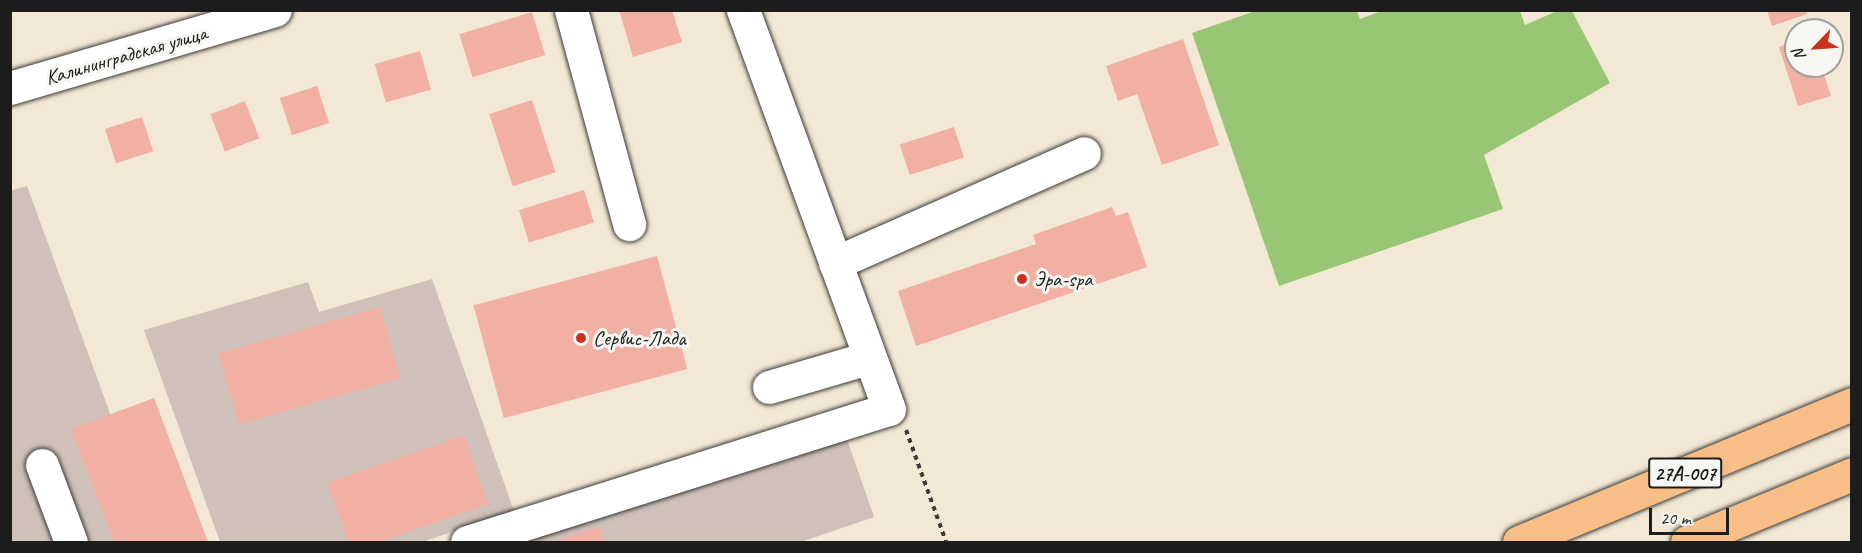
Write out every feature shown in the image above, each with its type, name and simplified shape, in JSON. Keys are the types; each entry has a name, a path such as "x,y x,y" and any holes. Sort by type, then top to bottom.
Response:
{"highway":[{"name":"27А-007","path":"1519,543 1851,404"},
{"path":"1687,543 1851,474"}],"street":[{"name":"Калининградская улица","path":"10,88 275,10"},
{"path":"571,10 629,224"},
{"path":"467,543 889,409 868,358 743,10"},
{"path":"835,263 1084,153"},
{"path":"769,387 868,358"},
{"path":"42,465 71,543"}],"path":[{"path":"889,409 905,426 946,543"}],"shaded area":[{"path":"27,186 157,542 11,542 10,191"},
{"path":"432,279 514,511 422,542 220,542 144,330 308,282 319,312"},
{"path":"840,419 874,517 801,542 481,542"}],"green space":[{"path":"1384,10 1520,11 1525,25 1557,11 1572,11 1610,83 1484,155 1503,209 1279,286 1192,33 1255,11 1357,11 1360,19"}],"building":[{"path":"619,10 672,10 682,42 633,57"},
{"path":"1767,10 1806,10 1807,14 1795,18 1784,18 1784,22 1772,26"},
{"path":"532,12 545,55 472,77 459,34"},
{"path":"1183,39 1219,145 1162,165 1137,94 1118,101 1106,66"},
{"path":"1784,45 1784,63 1779,47"},
{"path":"420,51 431,89 386,102 375,64"},
{"path":"1789,78 1825,78 1831,96 1798,106"},
{"path":"317,86 329,123 292,135 280,98"},
{"path":"532,100 555,172 513,186 489,114"},
{"path":"245,101 259,138 225,152 210,114"},
{"path":"142,117 153,151 116,163 105,129"},
{"path":"954,127 964,157 910,175 900,145"},
{"path":"584,190 594,223 529,242 519,210"},
{"name":"Эра-spa","path":"1112,207 1116,216 1128,212 1147,267 916,346 898,291 1036,244 1033,235"},
{"name":"Сервис-Лада","path":"657,256 687,369 504,418 473,305"},
{"path":"380,307 400,378 239,424 219,353"},
{"path":"154,398 208,542 114,542 71,429"},
{"path":"464,435 488,504 379,542 349,542 327,483"},
{"path":"599,527 603,540 612,542 553,542"}],"place":[{"name":"Эра-spa","path":"1022,279"},
{"name":"Сервис-Лада","path":"581,338"}]}
